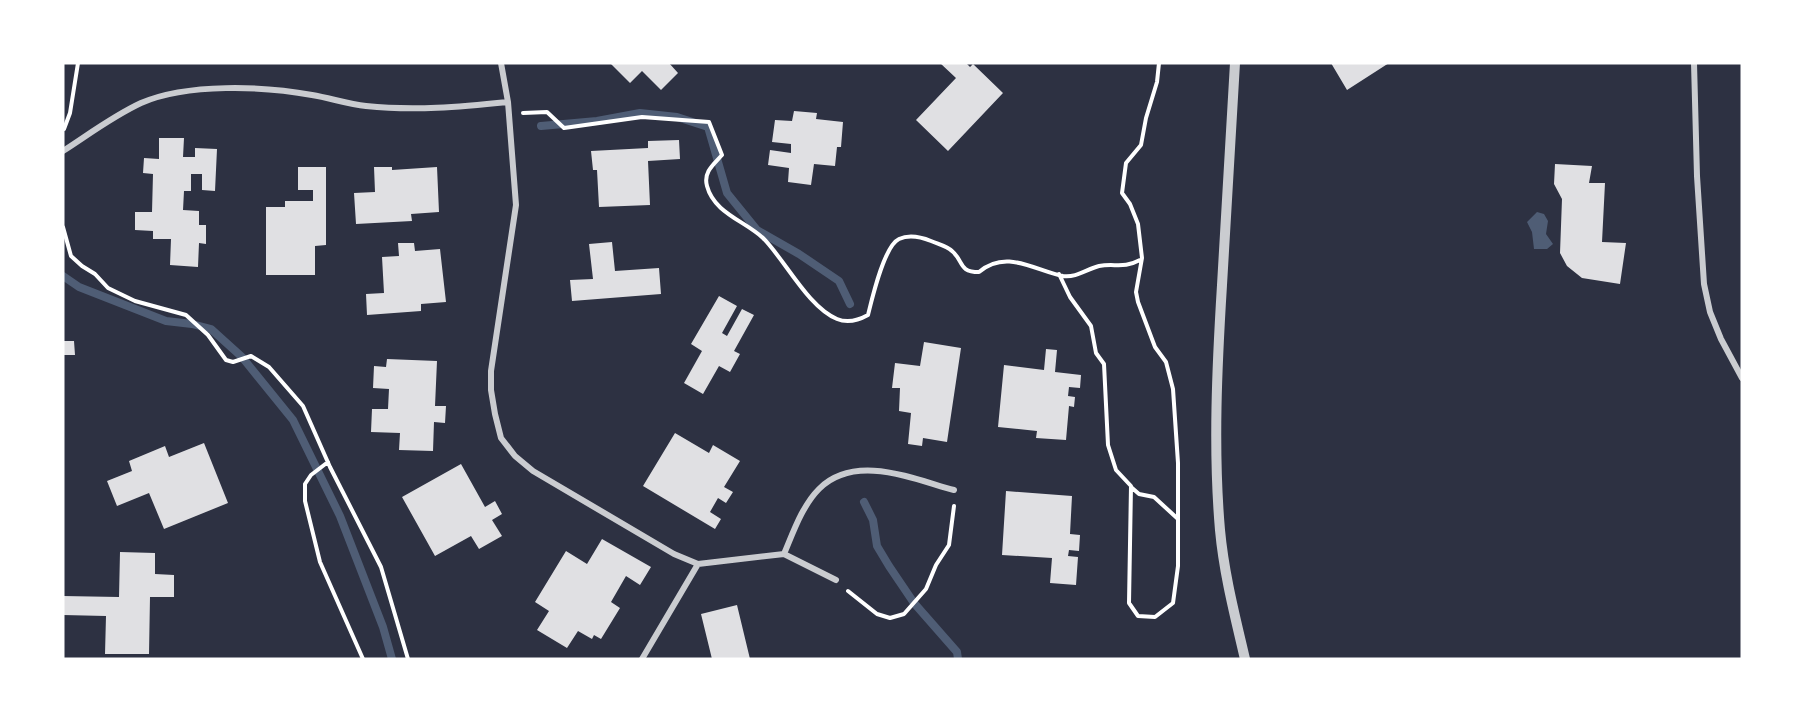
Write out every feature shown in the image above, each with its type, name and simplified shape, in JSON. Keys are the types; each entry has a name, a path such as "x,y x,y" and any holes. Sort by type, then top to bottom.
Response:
{"street":[{"path":"501,63 507,102 516,205 491,372 495,414 501,438 515,456 533,471 655,544 698,564 784,554 836,580"},
{"path":"1235,63 1219,342 1217,479 1220,531 1231,600 1245,659"},
{"path":"1694,63 1697,176 1704,284 1710,312 1721,339 1742,378"},
{"path":"63,151 142,103 186,92 257,88 303,93 364,106 422,109 507,102"},
{"path":"784,554 799,520 817,490 831,479 848,473 880,471 954,490"},
{"path":"642,659 698,564"}],"path":[{"path":"63,132 70,113 78,63"},
{"path":"1131,486 1129,603 1138,616 1155,617 1173,603 1178,566 1178,463 1173,389 1167,362 1155,347 1138,302 1136,292 1141,260 1138,224 1130,204 1122,193 1122,181 1126,163 1141,146 1160,63"},
{"path":"508,114 546,112 556,118 564,128 642,117 709,122 722,155 706,176 707,188 725,212 762,238 822,310 838,320 858,321 868,315 874,289 889,250 898,239 920,236 954,252 961,266 969,272 979,272 1005,260 1023,262 1059,274 1074,276 1101,266 1117,267 1141,260"},
{"path":"63,227 71,256 95,274 108,288 135,301 186,315 208,335 226,360 233,362 251,356 269,367 303,406 327,463 381,567 408,659"},
{"path":"1059,274 1071,297 1091,326 1096,353 1104,364 1108,445 1116,470 1139,494 1154,497 1178,519"},
{"path":"327,463 311,475 305,484 305,501 320,562 363,659"},
{"path":"836,580 877,614 890,618 904,614 926,589 936,565 950,545 954,516 954,490"}],"water":[{"path":"1537,212 1544,214 1548,221 1546,234 1553,244 1547,249 1534,249 1532,232 1527,222"}],"building":[{"path":"610,63 669,63 678,73 661,90 642,71 630,83"},
{"path":"940,63 966,63 970,67 973,64 1003,93 948,151 916,120 956,78"},
{"path":"1331,63 1389,63 1347,90"},
{"path":"794,111 817,113 816,119 843,122 841,147 837,147 835,166 814,164 811,185 788,182 789,168 768,165 770,150 791,153 791,144 772,142 775,120 792,121"},
{"path":"159,138 184,138 183,157 195,157 195,148 217,149 215,191 202,190 202,174 191,174 191,191 184,191 183,210 199,211 199,225 206,225 206,244 199,243 198,267 170,265 171,239 153,239 153,231 135,230 135,212 152,212 153,174 143,173 144,158 159,159"},
{"path":"679,140 680,159 648,161 650,205 599,207 597,170 593,170 591,151 648,148 648,141"},
{"path":"1555,164 1592,166 1589,183 1605,183 1602,242 1626,243 1620,284 1582,278 1567,266 1560,253 1562,199 1554,184"},
{"path":"298,167 326,167 326,245 315,246 315,275 266,275 266,207 285,207 285,201 313,201 313,190 298,190"},
{"path":"374,167 392,167 392,170 437,167 439,212 411,214 412,221 356,224 354,193 375,192"},
{"path":"612,242 615,271 659,268 661,294 572,301 570,280 593,279 589,244"},
{"path":"398,243 414,243 415,251 440,249 446,302 421,304 421,311 367,315 366,294 384,293 382,257 399,256"},
{"path":"719,296 737,306 722,333 727,336 742,309 754,315 734,351 740,354 730,372 719,366 703,394 684,383 702,351 691,344"},
{"path":"63,341 74,341 75,355 63,355"},
{"path":"924,342 961,348 947,442 923,438 922,446 908,444 911,413 899,411 900,388 892,388 895,363 920,366"},
{"path":"1046,349 1057,350 1055,372 1081,375 1080,388 1069,387 1068,396 1075,397 1074,407 1069,406 1066,440 1036,438 1037,431 998,427 1004,365 1044,370"},
{"path":"387,359 437,361 435,406 446,406 445,423 434,422 433,451 399,450 400,433 371,432 372,409 388,409 389,389 373,388 374,366 386,367"},
{"path":"675,433 709,453 713,445 740,461 724,487 733,492 726,503 718,498 710,512 721,519 715,529 643,486"},
{"path":"204,443 228,503 164,529 149,493 117,506 107,481 132,471 129,461 165,446 169,457"},
{"path":"461,464 485,507 495,501 502,514 492,520 502,536 479,549 471,536 435,556 402,497"},
{"path":"1006,491 1072,496 1070,534 1080,535 1079,551 1069,550 1068,556 1078,557 1076,585 1050,583 1052,558 1002,555"},
{"path":"602,539 651,567 640,585 626,576 611,602 620,608 601,639 594,635 592,639 578,631 567,648 537,630 549,611 535,602 566,551 587,564"},
{"path":"120,552 155,553 155,574 174,575 174,597 150,597 149,654 105,654 106,616 63,615 63,596 119,597"},
{"path":"737,605 750,659 712,659 701,614"}],"waterway":[{"path":"541,126 597,121 640,113 677,117 708,127 727,193 757,230 799,254 839,281 850,304"},
{"path":"63,276 79,287 166,321 211,329 242,357 293,420 340,516 383,627 392,659"},
{"path":"864,502 873,520 877,546 914,603 957,652 958,659"}]}
